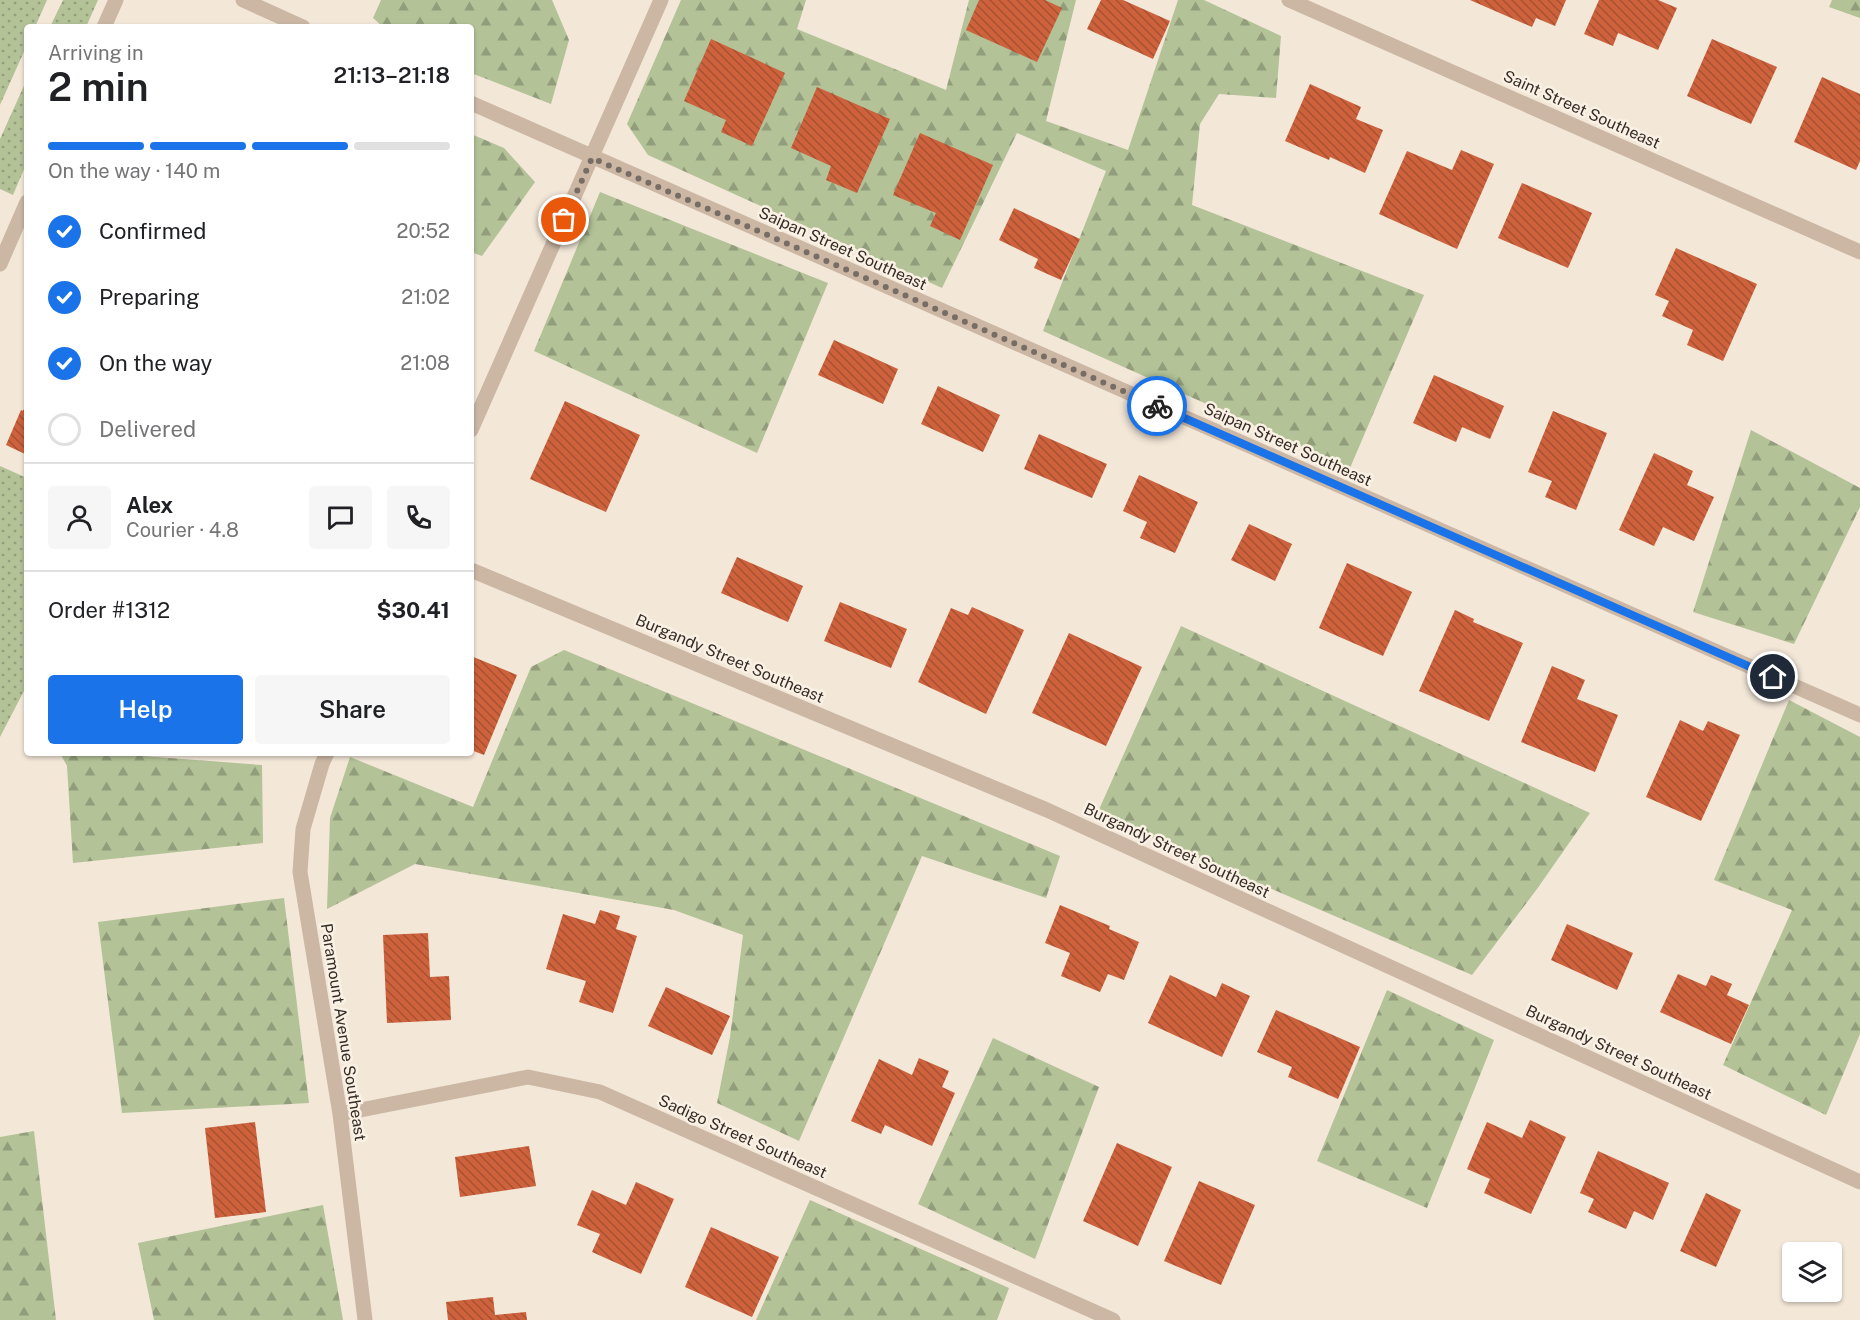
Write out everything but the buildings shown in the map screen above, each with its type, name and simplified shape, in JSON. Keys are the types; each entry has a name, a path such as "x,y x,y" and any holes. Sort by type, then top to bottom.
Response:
{"street":[{"path":"105,24 116,0"},
{"path":"243,0 296,24"},
{"path":"474,423 662,0"},
{"name":"Saint Street Southeast","path":"1289,0 1860,252"},
{"name":"Saipan Street Southeast","path":"474,104 1860,716"},
{"path":"0,264 24,209"},
{"name":"Burgandy Street Southeast","path":"474,571 1047,810 1860,1182"},
{"name":"Paramount Avenue Southeast","path":"326,756 303,829 300,872 340,1114 365,1320"},
{"name":"Sadigo Street Southeast","path":"340,1114 528,1077 600,1092 1113,1320"}],"green space":[{"path":"0,0 47,0 36,24 24,24 24,52 0,105"},
{"path":"63,0 98,0 87,24 51,24"},
{"path":"381,0 552,0 569,40 551,104 474,74 474,24 380,24 373,18"},
{"path":"681,0 806,0 797,29 946,90 969,0 1076,0 1046,121 1128,150 1178,0 1204,0 1281,36 1276,98 1219,94 1200,124 1192,205 1424,295 1350,468 1043,331 1106,171 1017,133 942,288 648,155 627,124"},
{"path":"1832,0 1860,0 1860,18 1829,7"},
{"path":"24,86 24,169 13,195 0,189 0,139"},
{"path":"474,135 504,148 535,182 482,256 474,253"},
{"path":"600,192 828,283 757,453 534,351"},
{"path":"1751,430 1860,488 1860,507 1794,644 1693,612"},
{"path":"0,466 24,477 24,691 0,737"},
{"path":"1181,626 1590,813 1537,889 1472,975 1097,814"},
{"path":"564,650 1060,856 1046,898 922,856 799,1141 717,1103 730,1037 743,935 674,910 415,864 327,909 330,818 350,757 473,807 531,667"},
{"path":"1789,700 1860,737 1860,1034 1826,1115 1723,1065 1792,910 1714,880"},
{"path":"62,756 143,756 262,765 263,843 73,863 67,766"},
{"path":"284,898 309,1103 122,1113 98,922"},
{"path":"1387,990 1494,1040 1427,1208 1317,1161"},
{"path":"993,1038 1099,1087 1035,1259 918,1204"},
{"path":"34,1131 56,1320 0,1320 0,1137"},
{"path":"810,1200 1009,1288 997,1320 756,1320"},
{"path":"323,1205 343,1320 154,1320 138,1243"}],"way so far":[{"path":"564,220 592,158 1157,406"}],"route":[{"path":"1157,406 1773,677"}]}
